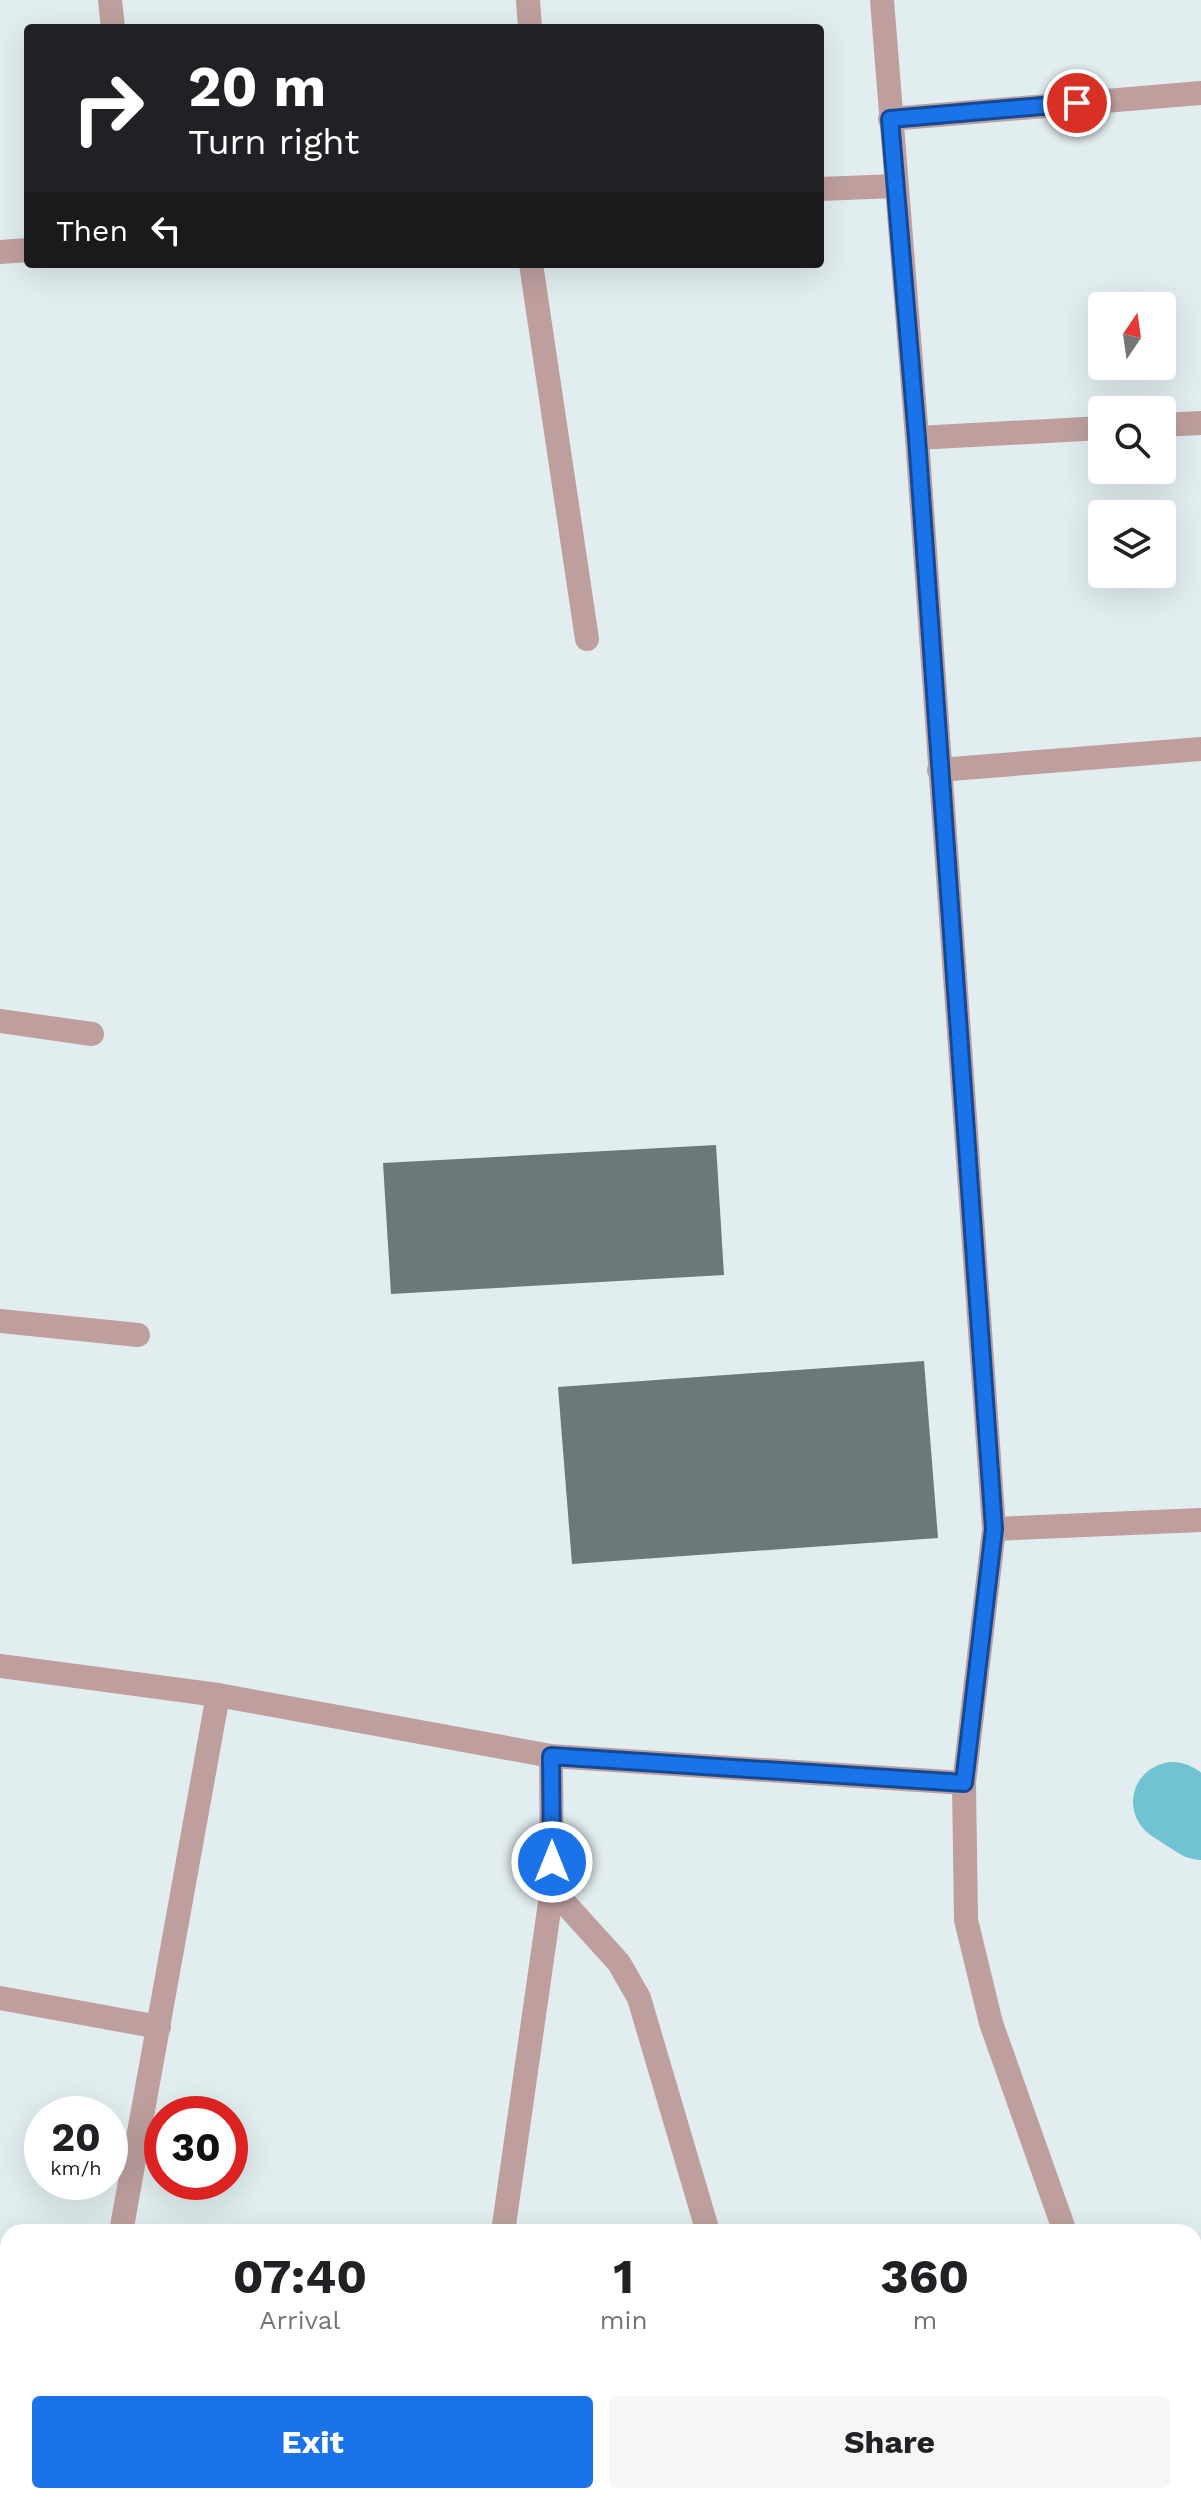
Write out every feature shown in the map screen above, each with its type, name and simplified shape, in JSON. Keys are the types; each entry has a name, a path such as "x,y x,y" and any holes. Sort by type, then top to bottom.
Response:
{"street":[{"path":"110,0 113,24"},
{"path":"528,0 530,24"},
{"path":"882,0 917,438 994,1529 964,1783 966,1920 991,2023 1062,2224"},
{"path":"890,119 1201,93"},
{"path":"824,189 896,186"},
{"path":"0,252 24,250"},
{"path":"532,268 587,639"},
{"path":"1176,424 1201,423"},
{"path":"917,438 1088,429"},
{"path":"939,770 1201,749"},
{"path":"0,1021 92,1034"},
{"path":"0,1321 138,1335"},
{"path":"994,1529 1201,1520"},
{"path":"0,1666 218,1695 551,1756 964,1783"},
{"path":"122,2224 218,1695"},
{"path":"504,2224 552,1889 551,1756"},
{"path":"552,1889 619,1963 639,1998 706,2224"},
{"path":"0,1998 159,2027"}],"building":[{"path":"716,1145 724,1275 391,1294 383,1163"},
{"path":"924,1361 938,1538 572,1564 558,1387"}],"waterway":[{"path":"1173,1802 1201,1820"}],"route":[{"path":"552,1862 551,1756 964,1783 994,1529 917,438 890,119 1077,103"}]}
